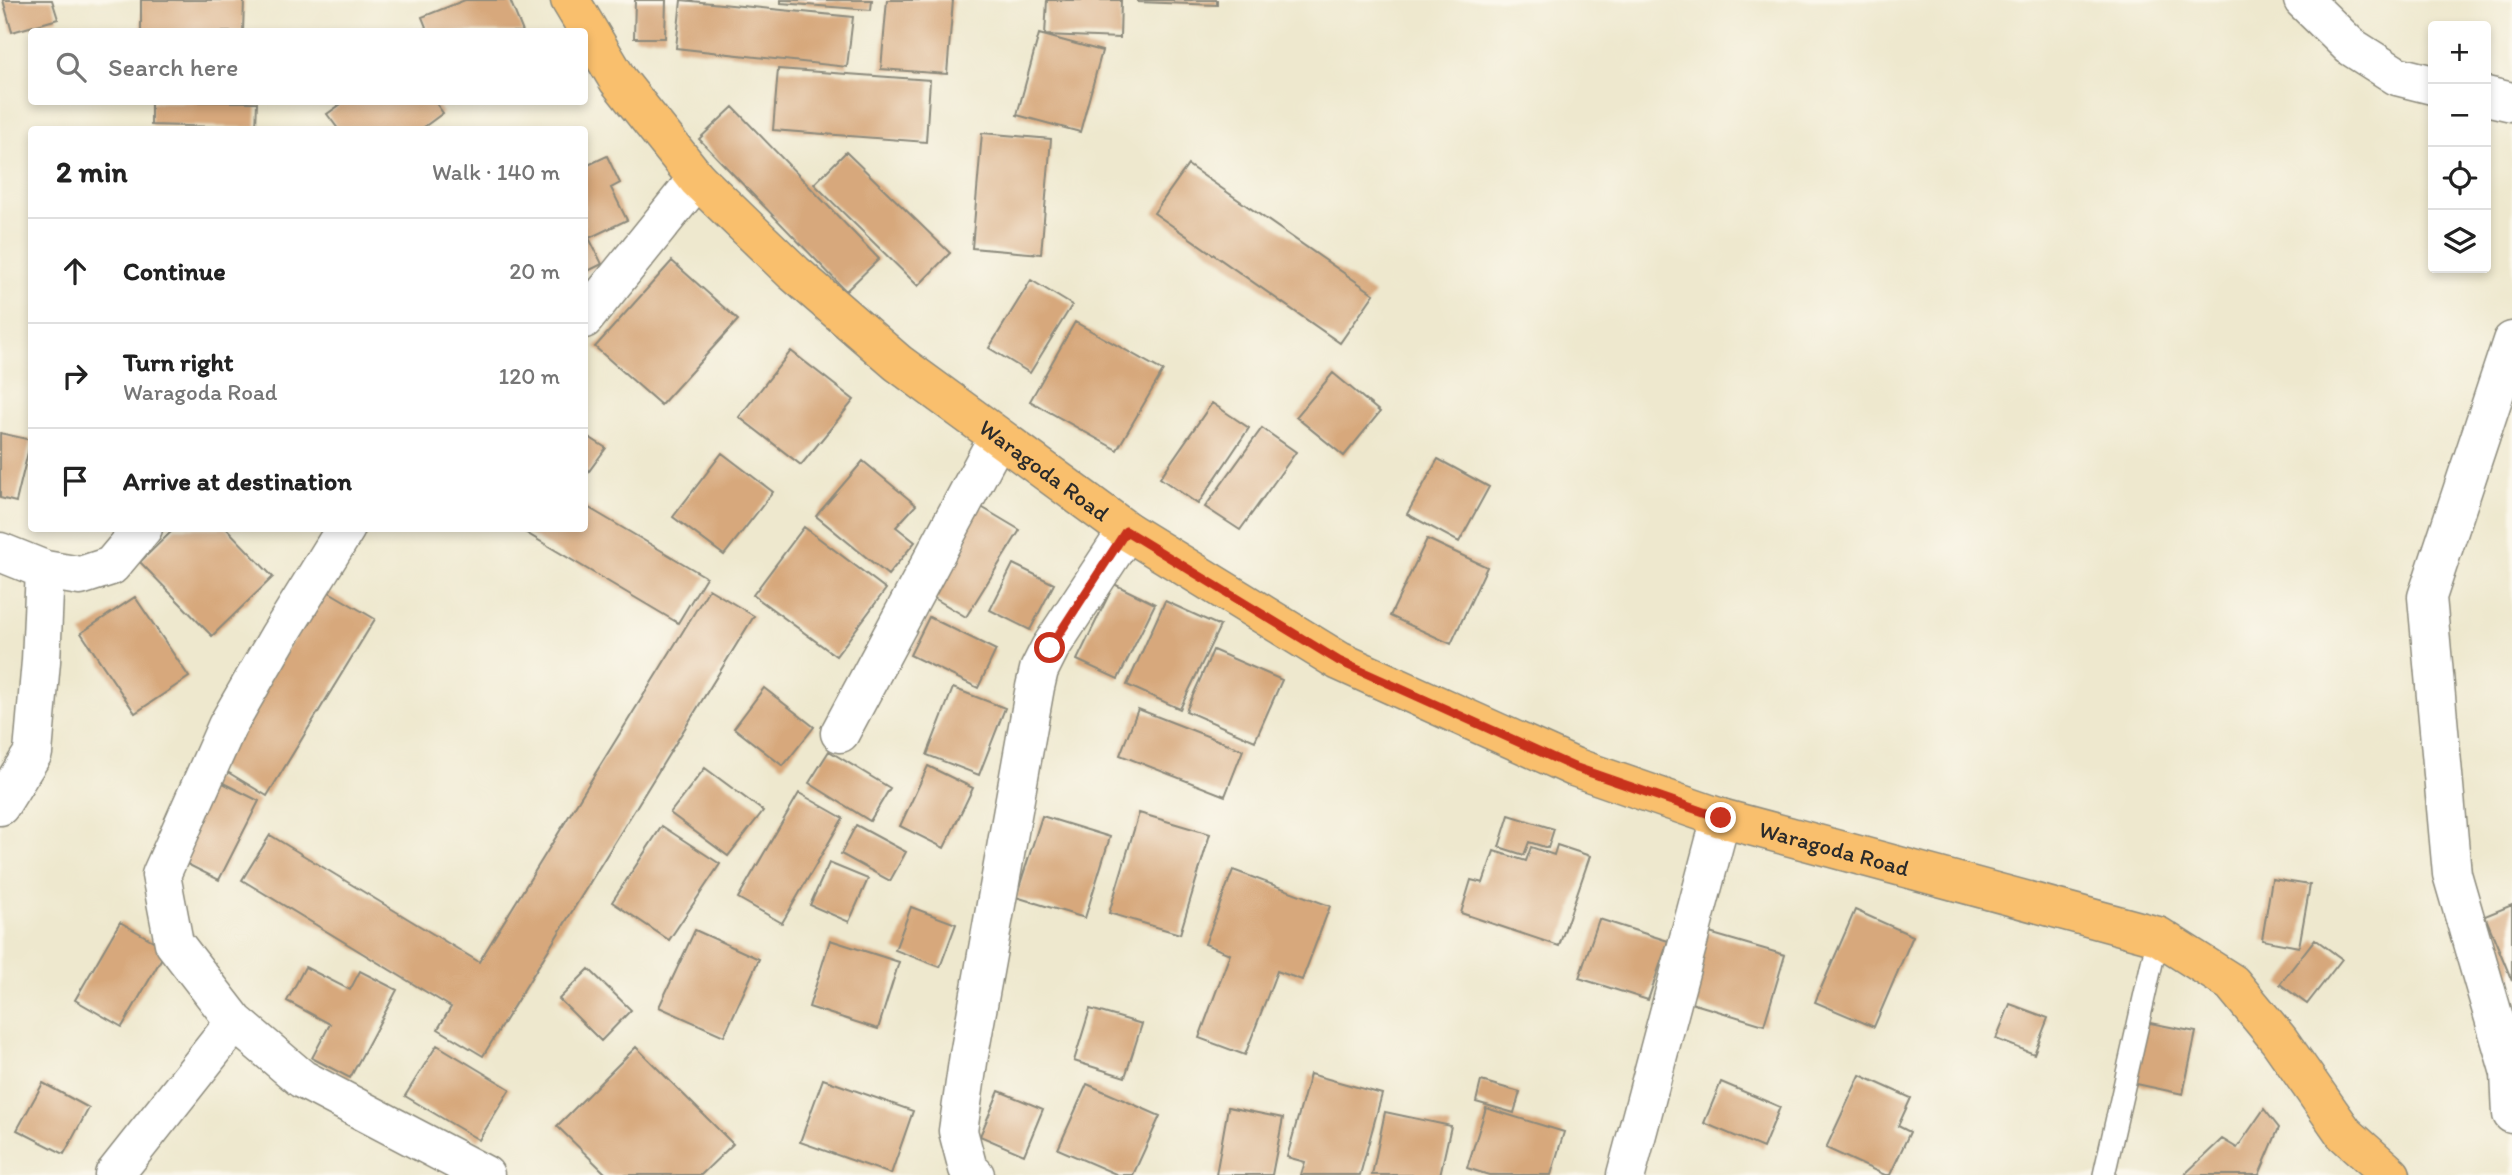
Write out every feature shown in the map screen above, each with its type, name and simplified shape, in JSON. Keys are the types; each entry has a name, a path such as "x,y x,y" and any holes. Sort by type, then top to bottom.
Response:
{"main road":[{"name":"Waragoda Road","path":"570,0 587,28"},
{"name":"Waragoda Road","path":"588,30 618,80 697,179 794,273 898,363 1126,531 1339,661 1574,767 1721,818 2158,936 2232,983 2278,1040 2344,1133 2391,1175"}],"street":[{"path":"2303,0 2350,46 2397,76 2429,84"},
{"path":"2491,97 2512,102"},
{"path":"588,313 697,179"},
{"path":"2512,341 2427,597 2452,874 2510,1073 2512,1114"},
{"path":"840,733 998,437"},
{"path":"970,1173 958,1131 969,1055 1039,670 1050,648 1126,531"},
{"path":"0,552 45,570 80,576 111,566 140,532"},
{"path":"344,532 227,726 161,875 174,943 235,1022 302,1079 485,1175"},
{"path":"0,806 33,753 45,570"},
{"path":"1626,1175 1721,818"},
{"path":"114,1175 235,1022"}],"lane":[{"path":"2104,1175 2158,936"}],"building":[{"path":"3,0 52,0 58,19 12,32"},
{"path":"141,0 244,0 243,28 141,28"},
{"path":"465,0 510,0 521,28 426,28 422,17"},
{"path":"635,0 666,0 665,38 634,38"},
{"path":"681,0 853,17 847,67 676,48"},
{"path":"781,0 872,0 871,10 781,3"},
{"path":"887,0 953,0 947,74 881,69"},
{"path":"1047,0 1121,0 1120,38 1045,35"},
{"path":"1217,0 1217,5 1138,2"},
{"path":"1039,34 1102,51 1080,132 1017,115"},
{"path":"778,69 930,80 926,142 773,130"},
{"path":"151,105 257,105 256,126 151,125"},
{"path":"340,105 437,105 443,113 425,126 336,126 327,114"},
{"path":"733,107 879,259 846,291 699,139"},
{"path":"982,133 1051,139 1041,254 972,248"},
{"path":"846,152 950,253 918,286 814,184"},
{"path":"607,156 620,183 611,188 627,220 589,238 602,264 588,271 588,165"},
{"path":"1188,165 1374,294 1340,343 1154,213"},
{"path":"672,261 738,320 661,405 595,347"},
{"path":"1031,280 1072,305 1030,373 989,348"},
{"path":"1075,322 1163,371 1117,450 1030,401"},
{"path":"791,351 854,400 801,465 739,417"},
{"path":"1333,373 1380,412 1344,456 1296,417"},
{"path":"1212,403 1249,428 1198,504 1160,478"},
{"path":"1262,428 1296,452 1240,530 1205,507"},
{"path":"0,433 28,439 28,452 16,502 0,498"},
{"path":"588,437 606,448 588,473"},
{"path":"722,453 773,492 724,555 673,517"},
{"path":"1438,459 1489,487 1459,542 1407,514"},
{"path":"863,461 916,505 896,527 915,542 888,575 816,516"},
{"path":"978,505 1020,530 966,617 924,592"},
{"path":"588,507 706,577 678,623 525,532 588,532"},
{"path":"804,527 886,589 836,656 753,595"},
{"path":"171,532 230,532 273,577 212,636 140,562"},
{"path":"1427,539 1487,567 1451,644 1390,616"},
{"path":"1013,564 1054,584 1030,630 990,610"},
{"path":"1114,584 1155,604 1118,679 1077,660"},
{"path":"324,589 375,619 267,796 216,765"},
{"path":"709,589 754,616 483,1056 438,1029 451,1007 242,880 270,835 479,962"},
{"path":"135,597 189,677 135,713 81,633"},
{"path":"1165,601 1220,626 1180,709 1127,685"},
{"path":"929,617 996,650 978,688 910,655"},
{"path":"1213,650 1282,680 1255,741 1186,711"},
{"path":"764,688 814,727 783,766 734,728"},
{"path":"953,688 1005,708 979,775 927,755"},
{"path":"1138,709 1243,750 1225,796 1120,755"},
{"path":"829,751 890,788 870,821 809,783"},
{"path":"928,766 973,788 944,848 900,826"},
{"path":"705,768 763,811 728,856 670,813"},
{"path":"213,778 259,801 219,880 173,857"},
{"path":"799,793 843,818 782,923 738,898"},
{"path":"1139,813 1210,834 1180,934 1109,913"},
{"path":"1509,815 1554,829 1548,848 1529,842 1524,855 1499,847"},
{"path":"1042,816 1110,837 1085,918 1016,897"},
{"path":"856,825 906,852 890,881 841,854"},
{"path":"662,826 720,864 669,940 612,902"},
{"path":"1557,845 1590,856 1559,946 1461,913 1471,880 1483,883 1494,851 1526,861 1531,847 1554,855"},
{"path":"829,863 868,879 849,922 810,905"},
{"path":"1233,870 1330,906 1302,980 1277,971 1245,1055 1199,1038 1230,954 1205,944"},
{"path":"2272,879 2310,885 2299,947 2262,940"},
{"path":"2512,905 2512,981 2485,916"},
{"path":"911,907 956,924 940,967 895,950"},
{"path":"1855,910 1913,936 1874,1027 1815,1002"},
{"path":"1599,919 1668,941 1648,1000 1579,978"},
{"path":"120,922 167,949 122,1027 75,1000"},
{"path":"695,930 759,959 724,1036 659,1007"},
{"path":"1699,930 1785,955 1764,1025 1678,999"},
{"path":"2315,939 2342,959 2307,1004 2280,984"},
{"path":"830,940 899,962 878,1029 809,1007"},
{"path":"305,967 350,990 360,971 397,990 350,1078 312,1058 330,1024 287,1001"},
{"path":"589,969 631,1010 601,1041 559,999"},
{"path":"2010,1004 2048,1018 2034,1054 1996,1039"},
{"path":"1090,1009 1142,1024 1125,1077 1074,1061"},
{"path":"2145,1022 2196,1032 2183,1094 2132,1083"},
{"path":"437,1045 510,1089 479,1140 405,1096"},
{"path":"636,1047 733,1144 701,1175 607,1175 557,1126"},
{"path":"1310,1074 1382,1094 1360,1175 1301,1175 1305,1162 1287,1157"},
{"path":"1860,1075 1911,1098 1898,1126 1910,1132 1890,1175 1826,1148"},
{"path":"823,1079 913,1111 891,1174 800,1142"},
{"path":"1481,1081 1520,1092 1514,1113 1476,1102"},
{"path":"1721,1082 1780,1107 1763,1148 1704,1123"},
{"path":"43,1083 89,1108 64,1154 17,1130"},
{"path":"1087,1084 1160,1116 1133,1175 1118,1175 1058,1149"},
{"path":"999,1091 1043,1109 1024,1155 980,1136"},
{"path":"1228,1107 1283,1118 1272,1175 1216,1175"},
{"path":"1486,1108 1564,1132 1551,1175 1489,1175 1467,1168"},
{"path":"2264,1109 2279,1128 2259,1175 2184,1175 2222,1139 2237,1148"},
{"path":"1385,1112 1451,1126 1440,1175 1372,1175"}],"route":[{"path":"1050,648 1126,531 1339,661 1574,767 1721,818"}]}
